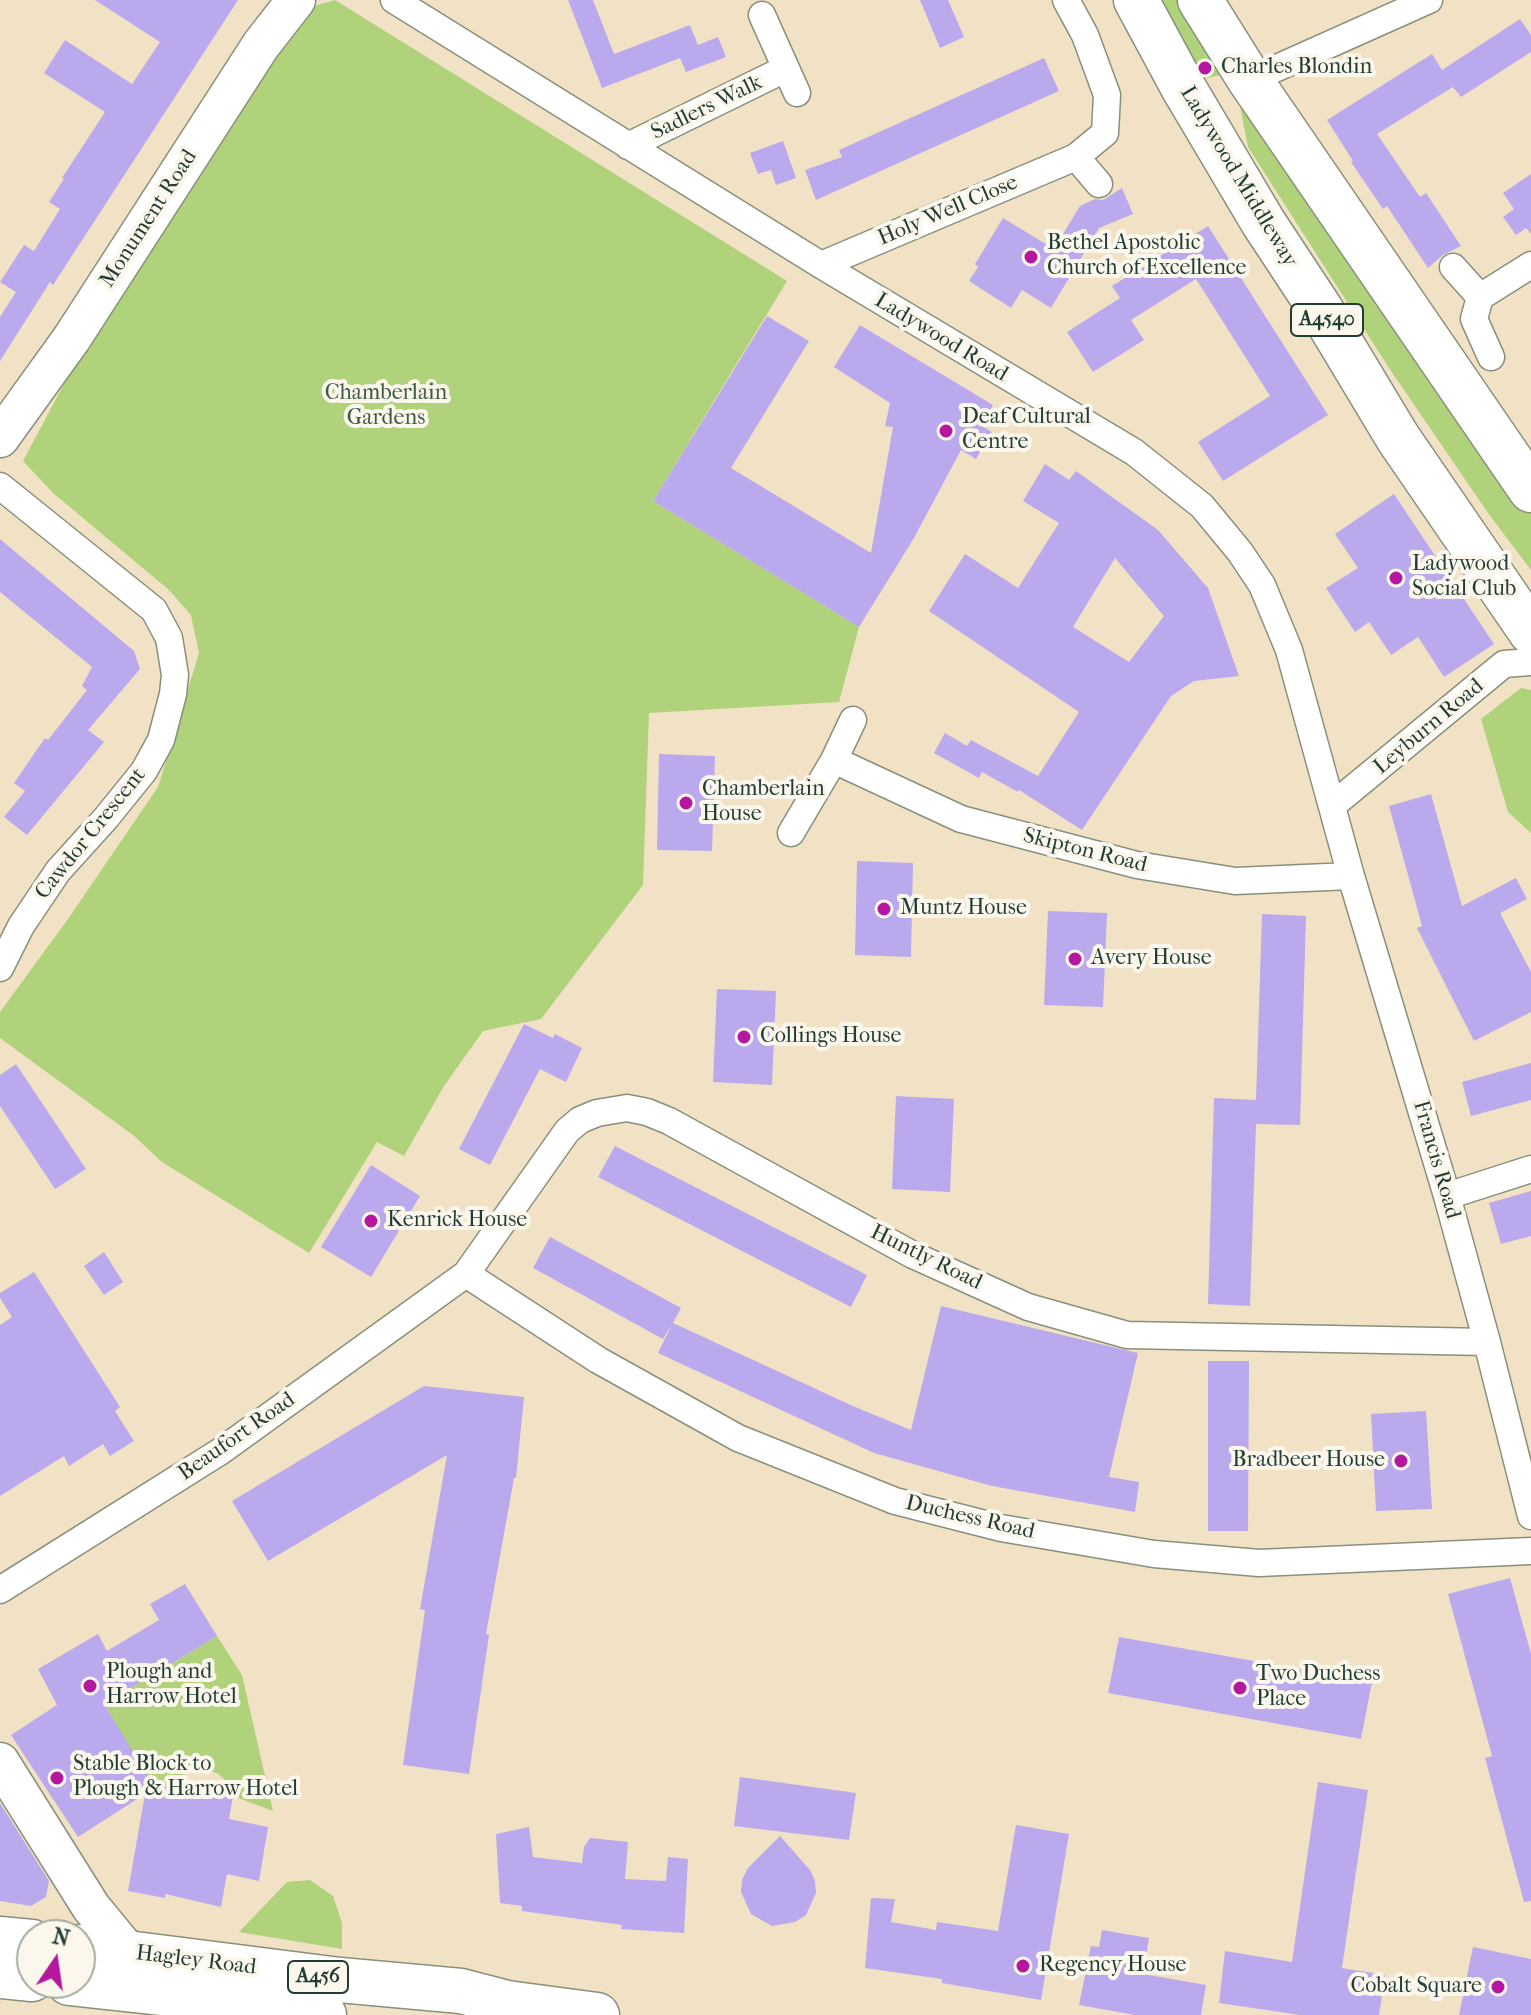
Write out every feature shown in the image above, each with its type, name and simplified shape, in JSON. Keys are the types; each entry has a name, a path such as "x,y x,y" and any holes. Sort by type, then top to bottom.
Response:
{"highway":[{"name":"Ladywood Middleway","path":"1139,0 1164,52 1263,222 1321,310 1398,438 1531,632"},
{"path":"1200,0 1250,80 1531,490"},
{"path":"1203,119 1250,80"},
{"name":"Hagley Road","path":"96,1954 232,2008 317,2014"},
{"name":"Hagley Road","path":"96,1978 135,1970 340,1980 461,1991 507,2003 597,2015"}],"main road":[{"name":"Monument Road","path":"0,438 72,338 261,45 296,0"},
{"path":"0,1762 91,1907 135,1970"}],"street":[{"name":"Ladywood Road","path":"394,0 821,265 1134,452 1202,506 1240,552 1262,585 1289,650 1333,805"},
{"name":"Holy Well Close","path":"821,265 1076,157 1105,133 1107,95 1085,35 1066,0"},
{"path":"1250,80 1429,0"},
{"name":"Sadlers Walk","path":"762,15 797,93"},
{"name":"Sadlers Walk","path":"628,146 785,69"},
{"path":"1076,157 1099,184"},
{"path":"1491,357 1474,319 1480,297 1531,265"},
{"path":"1453,267 1480,297"},
{"name":"Cawdor Crescent","path":"0,486 154,610 169,638 175,675 161,740 144,771 58,871 10,919 0,968"},
{"name":"Leyburn Road","path":"1333,805 1504,664 1531,662"},
{"path":"791,833 834,760 853,720"},
{"name":"Skipton Road","path":"834,760 961,819 1137,865 1235,881 1351,876"},
{"name":"Francis Road","path":"1333,805 1351,876 1447,1196 1531,1516"},
{"name":"Huntly Road","path":"466,1274 567,1131 580,1120 597,1113 627,1108 669,1121 913,1255 1028,1307 1127,1335 1487,1342"},
{"path":"1447,1196 1531,1169"},
{"name":"Duchess Road","path":"466,1274 598,1360 738,1438 895,1501 1001,1528 1140,1552 1259,1563 1531,1551"},
{"name":"Beaufort Road","path":"0,1590 221,1451 466,1274"}],"green space":[{"name":"Chamberlain Gardens","path":"335,0 787,281 653,501 859,627 839,702 649,713 643,885 541,1019 483,1031 444,1086 404,1156 377,1142 309,1253 162,1162 133,1135 0,1038 0,1012 158,787 199,653 191,615 169,590 53,493 23,461 82,350 283,45 311,7"},
{"path":"1155,0 1188,0 1232,72 1204,79"},
{"path":"1240,106 1286,146 1531,513 1531,570 1389,368 1248,147"},
{"path":"1521,688 1531,690 1531,833 1508,812 1481,719"},
{"path":"217,1636 242,1675 273,1811 233,1796 230,1784 217,1773 197,1769 176,1778 171,1789 150,1787 104,1704"},
{"path":"310,1880 333,1896 342,1923 342,1949 239,1932 287,1882"}],"building":[{"path":"95,0 238,0 53,285 50,282 0,361 0,317 16,292 0,282 24,245 34,251 60,209 49,202 105,112 44,73 65,40 132,84 160,42"},
{"path":"568,0 593,0 614,54 690,25 698,45 718,37 726,57 686,72 680,58 602,88"},
{"path":"920,0 948,0 964,37 940,48"},
{"path":"1520,19 1531,35 1531,52 1461,97 1453,87 1377,134 1420,197 1426,193 1461,246 1443,255 1428,268 1387,206 1383,209 1327,120 1432,54 1442,70"},
{"path":"1044,58 1059,91 816,200 805,170 842,157 839,150"},
{"path":"783,141 796,178 776,185 771,170 758,174 750,153"},
{"path":"1531,174 1531,234 1526,228 1516,235 1503,217 1514,209 1503,193"},
{"name":"Bethel Apostolic Church of Excellence","path":"1122,188 1133,214 1099,228 1051,308 1022,290 1011,308 969,281 978,267 975,264 1003,218 1054,249 1080,206 1095,199 1103,200"},
{"path":"1208,226 1328,415 1223,481 1198,442 1270,396 1196,279 1131,320 1144,340 1093,372 1067,332 1120,298 1112,286"},
{"path":"767,316 809,341 731,468 871,553 893,427 885,426 890,403 834,367 860,325 993,405 982,426 992,432 976,459 961,450 914,538 859,627 653,501"},
{"path":"1045,464 1069,480 1076,471 1158,530 1208,588 1239,676 1194,681 1171,696 1082,830 1019,790 982,772 979,778 934,753 945,733 967,746 971,740 1038,776 1079,712 929,611 965,554 1018,588 1059,523 1023,501","holes":["1115,558 1164,616 1129,662 1073,627"]},
{"name":"Ladywood Social Club","path":"1394,494 1494,644 1444,677 1418,637 1391,655 1369,622 1355,632 1326,588 1358,568 1335,534"},
{"path":"0,539 134,651 140,669 88,730 104,742 27,835 4,817 25,791 14,783 45,738 48,740 87,690 82,686 92,667 0,592"},
{"name":"Chamberlain House","path":"659,754 715,756 712,851 657,850"},
{"path":"1431,794 1462,906 1516,878 1527,899 1500,913 1531,972 1531,1012 1474,1041 1417,928 1422,926 1389,806"},
{"name":"Muntz House","path":"857,861 913,863 911,957 855,955"},
{"name":"Avery House","path":"1048,911 1107,913 1103,1007 1044,1005"},
{"path":"1262,914 1306,916 1300,1125 1256,1124 1250,1306 1208,1304 1214,1098 1256,1100"},
{"name":"Collings House","path":"717,989 776,991 772,1085 713,1082"},
{"path":"524,1024 553,1038 555,1034 582,1048 566,1082 540,1069 490,1165 459,1149"},
{"path":"1531,1063 1531,1100 1471,1116 1462,1082"},
{"path":"16,1064 86,1169 55,1189 0,1106 0,1075"},
{"path":"896,1096 954,1099 950,1192 892,1189"},
{"path":"615,1146 867,1275 851,1307 598,1177"},
{"name":"Kenrick House","path":"371,1165 420,1196 371,1277 321,1247"},
{"path":"1531,1191 1531,1236 1501,1244 1489,1203"},
{"path":"550,1237 681,1308 673,1323 911,1430 941,1306 1138,1353 1109,1477 1139,1482 1135,1512 992,1486 874,1453 658,1353 672,1324 663,1339 533,1268"},
{"path":"104,1252 123,1282 104,1295 84,1266"},
{"path":"34,1272 120,1407 115,1411 134,1441 110,1456 103,1444 69,1466 64,1456 0,1496 0,1325 12,1317 0,1293"},
{"path":"1208,1361 1249,1361 1248,1531 1208,1531"},
{"path":"424,1386 524,1397 516,1478 486,1634 489,1635 469,1774 403,1765 425,1610 420,1609 447,1455 268,1561 232,1501"},
{"name":"Bradbeer House","path":"1426,1411 1432,1509 1376,1511 1371,1414"},
{"path":"1510,1578 1531,1654 1531,1901 1524,1902 1485,1758 1492,1756 1448,1594"},
{"path":"185,1584 217,1636 104,1704 154,1787 188,1791 189,1788 233,1796 229,1819 268,1827 259,1881 227,1874 221,1907 165,1894 165,1898 128,1891 145,1794 78,1837 11,1735 57,1705 38,1669 98,1634 107,1651 159,1620 150,1604"},
{"name":"Two Duchess Place","path":"1119,1637 1372,1682 1361,1739 1108,1693"},
{"path":"740,1777 856,1793 849,1840 734,1826"},
{"path":"1318,1782 1368,1790 1342,1968 1385,1975 1379,2015 1300,2015 1219,2003 1225,1951 1292,1962"},
{"path":"0,1803 49,1881 46,1897 31,1906 0,1901"},
{"path":"1016,1825 1069,1834 1041,2000 942,1983 942,1979 865,1968 871,1898 895,1899 891,1922 936,1930 937,1922 998,1931"},
{"path":"529,1827 533,1857 582,1863 584,1847 590,1838 628,1842 625,1879 666,1881 668,1857 688,1859 684,1933 621,1929 622,1925 522,1911 522,1906 500,1903 496,1834"},
{"path":"780,1836 810,1870 816,1893 806,1915 795,1922 772,1926 751,1914 741,1892 742,1880 748,1868"},
{"path":"1102,1930 1149,1938 1143,1974 1206,1985 1201,2015 1135,2015 1079,2005 1091,1946 1099,1947"},
{"name":"Cobalt Square","path":"1473,1947 1531,1959 1531,2015 1459,2015"}],"place":[{"name":"Charles Blondin","path":"1205,68"},
{"name":"Bethel Apostolic Church of Excellence","path":"1031,257"},
{"name":"Deaf Cultural Centre","path":"946,431"},
{"name":"Ladywood Social Club","path":"1396,578"},
{"name":"Chamberlain House","path":"686,803"},
{"name":"Muntz House","path":"884,909"},
{"name":"Avery House","path":"1075,959"},
{"name":"Collings House","path":"744,1037"},
{"name":"Kenrick House","path":"371,1221"},
{"name":"Bradbeer House","path":"1401,1461"},
{"name":"Plough and Harrow Hotel","path":"90,1686"},
{"name":"Two Duchess Place","path":"1240,1688"},
{"name":"Stable Block to Plough & Harrow Hotel","path":"57,1778"},
{"name":"Regency House","path":"1023,1966"},
{"name":"Cobalt Square","path":"1498,1987"}]}
